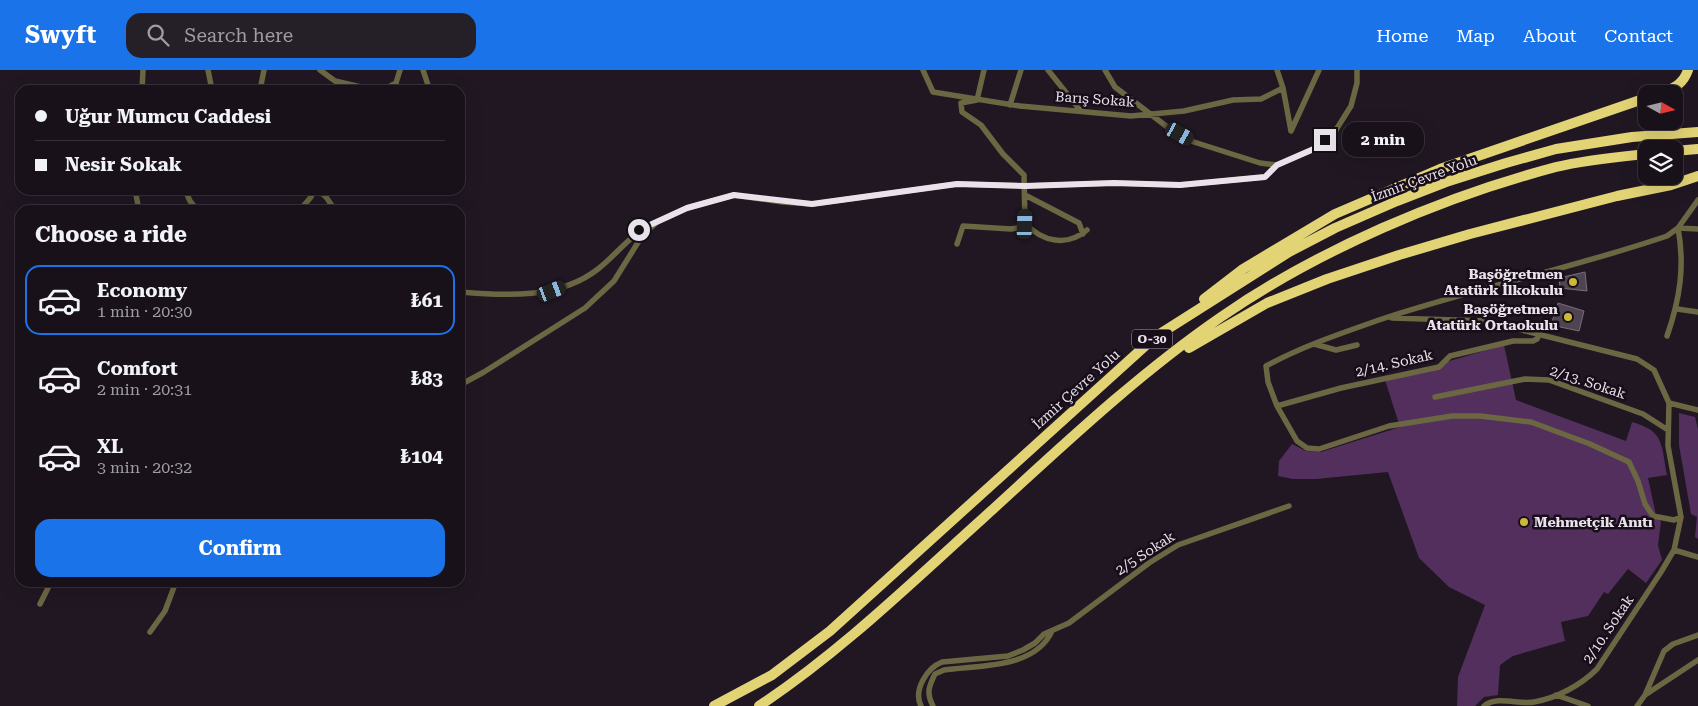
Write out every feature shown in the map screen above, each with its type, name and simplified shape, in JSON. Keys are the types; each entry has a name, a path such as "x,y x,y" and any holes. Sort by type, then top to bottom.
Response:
{"highway":[{"path":"1679,85 1688,70"},
{"path":"1155,337 1243,269 1335,214 1449,166 1638,101"},
{"name":"İzmir Çevre Yolu","path":"714,706 772,675 830,630 1155,337 1289,252 1336,228 1397,201 1455,180 1556,149 1632,137 1698,132"},
{"path":"1683,150 1698,149"},
{"name":"O-30","path":"759,706 782,691 837,648 1113,400 1220,318 1272,284 1313,261 1368,235 1469,194 1558,167 1638,155"},
{"path":"1164,361 1267,303 1326,279 1470,234 1617,196 1671,185 1698,176"}],"street":[{"path":"142,85 143,70"},
{"path":"208,70 211,85"},
{"path":"261,85 264,70"},
{"path":"320,70 335,81 352,85"},
{"path":"392,85 396,83 400,70"},
{"path":"423,70 428,85"},
{"name":"Barış Sokak","path":"923,70 933,92 1010,105 1131,116 1150,113 1184,112 1233,100 1261,99 1283,88"},
{"path":"984,70 977,100 961,103 962,112 981,125 1003,154 1024,175 1025,224 1039,236 1050,240 1066,242 1076,239 1085,232 1079,223 1025,195"},
{"path":"1010,105 1021,70"},
{"path":"1048,70 1080,110"},
{"path":"1105,70 1115,87 1166,126 1194,142 1260,163 1277,165"},
{"path":"1277,70 1283,88 1291,131 1319,70"},
{"path":"465,292 517,294 552,291 586,277 612,257 639,230 687,208 734,195 812,204 957,184 1025,186 1114,183 1189,184 1265,177 1277,165 1316,148 1334,133 1351,106 1357,83 1357,70"},
{"path":"304,205 312,195"},
{"path":"321,195 330,205"},
{"path":"1386,318 1476,319 1540,333 1637,359 1654,370 1670,403 1668,446 1681,517 1674,520 1653,516 1645,504 1632,467 1624,459 1590,444 1530,422 1480,416 1452,416 1389,426 1319,449 1307,448 1297,441 1277,406 1268,382 1266,366 1294,351 1386,318 1447,298 1667,236 1678,228 1698,200"},
{"path":"465,382 484,372 585,308 614,281 642,236 657,222"},
{"path":"957,244 963,226 1011,229 1025,224"},
{"path":"1678,228 1698,229"},
{"path":"1667,336 1677,309 1683,253 1678,228"},
{"path":"1677,309 1698,312"},
{"name":"2/14. Sokak","path":"1277,406 1340,388 1439,368 1450,356 1513,341 1533,341 1537,339 1540,333"},
{"path":"1314,344 1336,350 1357,345"},
{"name":"2/13. Sokak","path":"1436,397 1525,379 1549,380 1643,414 1668,430"},
{"path":"1670,403 1698,410"},
{"name":"2/5 Sokak","path":"921,706 920,686 930,669 935,665 942,662 1008,656 1023,650 1068,623 1148,563 1178,545 1289,506"},
{"name":"2/10. Sokak","path":"1484,706 1496,701 1535,702 1556,695 1581,683 1597,669 1662,572 1674,550 1681,517"},
{"path":"1674,550 1698,557"},
{"path":"40,604 48,587"},
{"path":"150,632 166,611 174,587"},
{"name":"2/5 Sokak","path":"933,706 928,696 928,691 935,674 944,670 1016,660 1047,641 1052,631"},
{"path":"1637,706 1645,695 1664,651 1673,644 1698,635"},
{"path":"1645,695 1698,660"},
{"path":"1556,695 1588,706"}],"shaded area":[{"path":"1504,345 1516,400 1626,441 1632,422 1651,430 1656,435 1662,447 1667,475 1648,478 1656,515 1661,522 1658,545 1662,560 1646,583 1628,569 1608,594 1604,592 1588,616 1561,622 1565,641 1513,656 1500,665 1498,695 1484,697 1475,706 1457,706 1458,677 1485,605 1449,587 1419,558 1388,472 1316,479 1293,479 1278,476 1279,461 1292,444 1306,451 1321,452 1400,427 1385,380"},
{"path":"1679,413 1695,417 1698,429 1698,539 1695,537 1697,517 1691,514 1679,445"}],"building":[{"name":"Başöğretmen Atatürk İlkokulu","path":"1585,272 1587,291 1560,288 1559,278"},
{"name":"Başöğretmen Atatürk Ortaokulu","path":"1558,303 1584,311 1579,331 1551,325"}],"place":[{"name":"Başöğretmen Atatürk İlkokulu","path":"1573,282"},
{"name":"Başöğretmen Atatürk Ortaokulu","path":"1568,317"},
{"name":"Mehmetçik Anıtı","path":"1524,522"}],"route":[{"path":"639,230 687,208 734,195 812,204 957,184 1076,186 1114,183 1180,185 1265,177 1277,165 1316,148 1325,140"}]}
